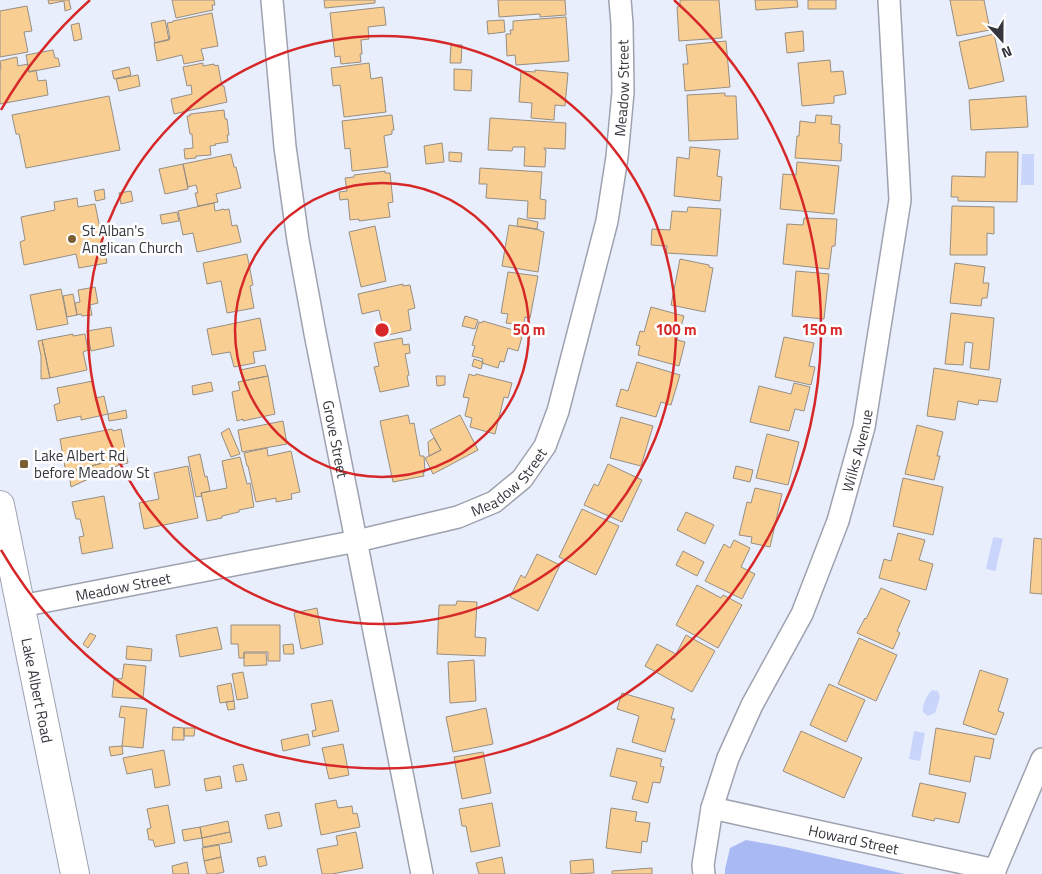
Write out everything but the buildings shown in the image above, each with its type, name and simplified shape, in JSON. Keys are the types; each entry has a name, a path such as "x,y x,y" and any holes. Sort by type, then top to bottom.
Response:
{"main road":[{"name":"Lake Albert Road","path":"0,505 74,874"}],"street":[{"name":"Grove Street","path":"272,0 285,146 298,240 422,874"},
{"name":"Meadow Street","path":"20,606 357,541 458,518 494,502 522,478 545,446 558,411 608,221 617,157 623,92 620,0"},
{"name":"Wilks Avenue","path":"704,874 703,864 712,808 728,758 752,705 802,614 838,521 864,427 900,200 889,0"},
{"path":"995,872 1042,760"},
{"name":"Howard Street","path":"712,808 995,872"}],"shaded area":[{"path":"1022,154 1034,154 1034,185 1021,185"},
{"path":"994,537 1003,539 996,570 994,571 986,568"},
{"path":"932,690 938,691 940,697 935,713 928,716 923,712 923,706"},
{"path":"914,731 925,733 920,761 909,759"},
{"path":"746,840 905,874 725,874 730,848"}],"place":[{"name":"St Alban's Anglican Church","path":"72,239"},
{"name":"Lake Albert Rd before Meadow St","path":"24,464"}]}
